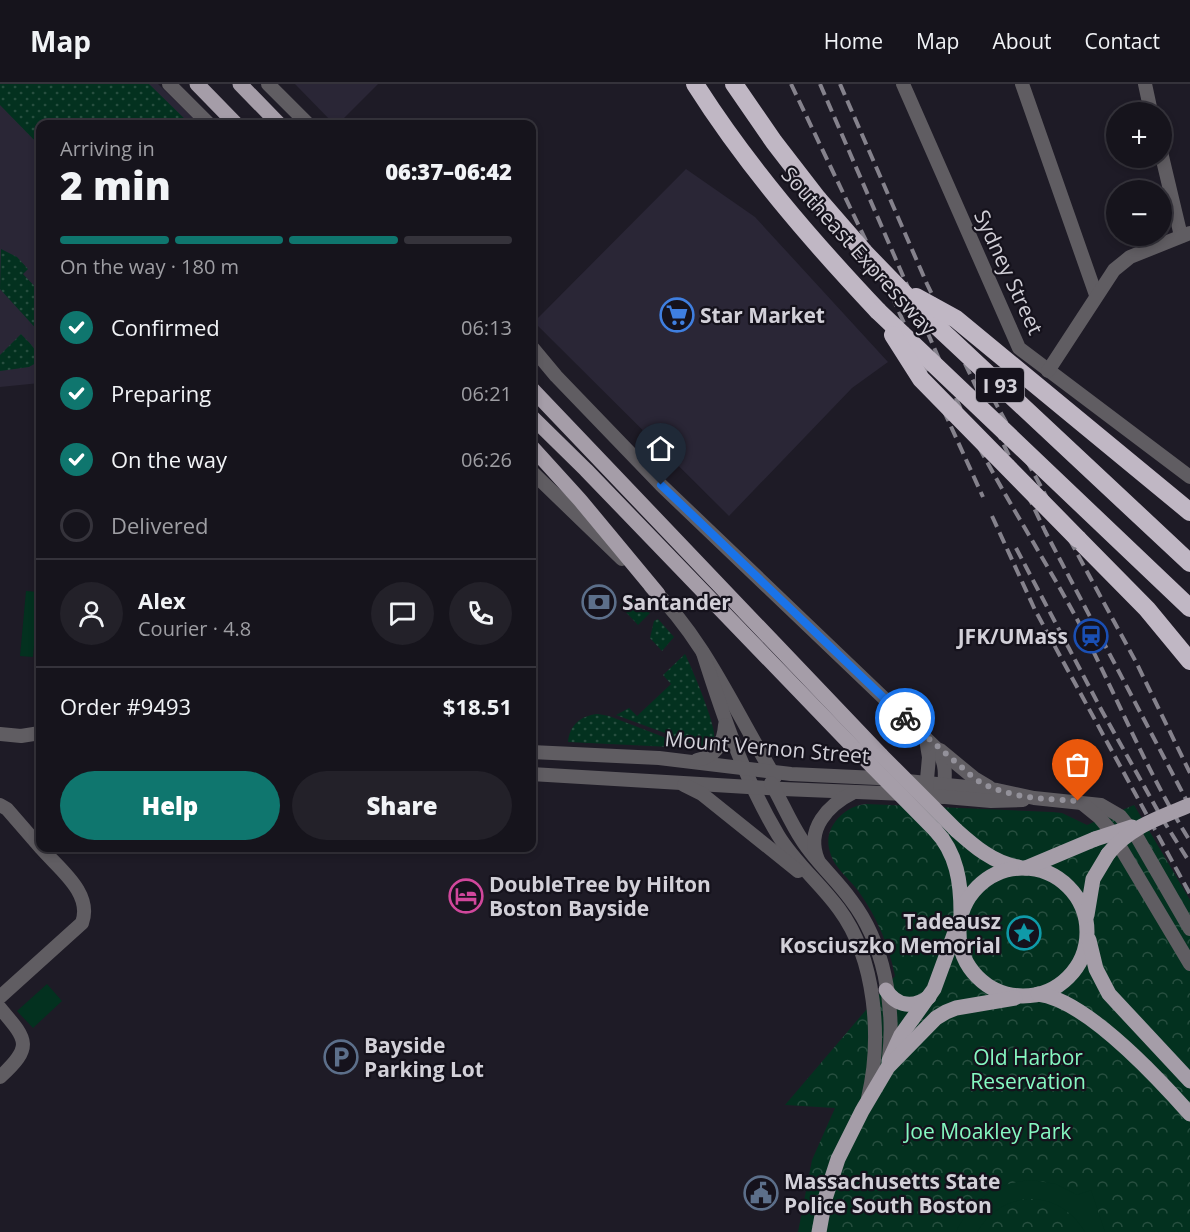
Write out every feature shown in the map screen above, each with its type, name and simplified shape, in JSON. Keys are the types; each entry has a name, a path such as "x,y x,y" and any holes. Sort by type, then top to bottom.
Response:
{"highway":[{"name":"Southeast Expressway","path":"695,84 740,150 790,213 878,311 1190,608"},
{"name":"Southeast Expressway","path":"734,84 774,142 818,199 896,285 928,318 1190,563"},
{"path":"896,285 956,319 1190,512"},
{"path":"878,311 921,379 989,451 1128,588 1160,623 1187,658"}],"main road":[{"path":"197,84 232,120"},
{"path":"240,84 275,120"},
{"path":"536,389 557,417"},
{"path":"536,394 956,830 976,848 995,860 1011,866 1046,872 1067,885 1079,900 1096,969 1109,994 1190,1081"},
{"path":"536,421 946,843 954,858 961,916 960,944 972,971 996,990 1011,995 1032,995 1062,1001 1092,1020 1154,1076 1190,1114"},
{"path":"536,451 658,594"},
{"path":"819,1232 825,1199 834,1170 868,1100 888,1067 898,1040 932,995 970,896 984,881 1002,872 1024,868 1095,839 1144,824 1190,805"},
{"path":"888,1067 936,1018 946,1012 960,1007 1032,995 1059,985 1072,973 1084,953 1092,885 1098,868 1125,836 1144,824"},
{"path":"886,990 896,1001 909,1005 924,1001 932,995"}],"street":[{"path":"169,84 205,120"},
{"path":"268,84 304,120"},
{"name":"Sydney Street","path":"903,84 1019,348 1190,477"},
{"path":"1022,84 1096,295"},
{"path":"1144,84 1148,102"},
{"path":"1048,371 1114,270 1130,257 1186,234 1166,168"},
{"path":"536,353 656,480 939,752 944,760 944,791"},
{"path":"536,476 658,594 692,636 730,695 772,772 781,784 793,789"},
{"path":"703,653 724,720 753,787 788,850 830,897 858,942 871,989 873,1051 868,1100"},
{"path":"692,761 708,756 719,747 724,735 724,720"},
{"path":"0,734 21,736 36,734"},
{"path":"21,736 36,742"},
{"path":"925,737 929,752 926,789"},
{"path":"925,737 974,778 997,790"},
{"name":"Mount Vernon Street","path":"536,752 692,761 944,791 1000,801 1034,798"},
{"path":"744,768 762,775 774,789 801,839 850,898 865,921 876,948 886,990 890,1037 888,1067"},
{"name":"Mount Vernon Street","path":"536,774 774,789 854,792 926,789"},
{"path":"668,781 687,786 702,794 830,897"},
{"name":"Mount Vernon Street","path":"944,791 997,790 1034,798 1078,801 1108,807 1126,822 1140,842 1190,929"},
{"path":"821,864 814,844 819,823 833,804 854,792"},
{"path":"1078,801 1099,817 1110,830 1190,964"},
{"path":"0,805 7,809 36,841"},
{"path":"0,997 82,923 85,903 80,892 45,852"},
{"path":"0,1008 17,1028 24,1045 17,1061 0,1077"}],"shaded area":[{"path":"0,84 158,84 195,120 36,120 36,383 0,387"},
{"path":"295,84 378,84 342,120 330,120"},
{"path":"686,169 755,217 888,362 852,388 729,516 536,324 536,320"}],"green space":[{"path":"0,84 149,84 186,120 36,120 36,142 0,105"},
{"path":"1,249 17,257 28,269 23,274 36,288 36,329 0,289"},
{"path":"21,334 35,350 36,363 29,367 0,371 0,355"},
{"path":"26,591 36,592 33,657 20,656"},
{"path":"631,594 650,613 638,625 620,606"},
{"path":"658,619 674,637 662,651 650,638 654,621"},
{"path":"685,654 703,697 714,733 713,741 703,747 616,715 629,708 637,716 671,684 663,675"},
{"path":"598,714 609,716 692,748 568,742 577,722 587,716"},
{"name":"Old Harbor Reservation","path":"866,804 1052,812 1062,813 1087,825 1134,805 1190,900 1190,1232 798,1232 812,1160 835,1108 785,1105 895,976 886,943 877,922 859,892 835,863 828,843 832,827 837,820 850,809"},
{"path":"47,984 62,1001 33,1028 17,1011"},
{"path":"1032,1180 1056,1184 1077,1195 1091,1190 1105,1232 1085,1232 1061,1207 1046,1201 1031,1199 1016,1201 1001,1207 977,1232 956,1232 969,1211 987,1195 1007,1184"}],"railway":[{"path":"791,84 879,268 983,497"},
{"path":"820,84 968,426 1078,621 1145,760 1190,841"},
{"path":"840,84 927,284 1045,531 1190,807"},
{"path":"975,365 1136,662 1190,773"},
{"path":"992,516 1035,610 1190,894"},
{"path":"1016,548 1102,711 1163,820 1190,863"}],"way so far":[{"path":"905,718 982,784 997,790 1034,798 1078,801"}],"place":[{"name":"Star Market","path":"677,315"},
{"name":"Santander","path":"599,602"},
{"name":"JFK/UMass","path":"1091,636"},
{"name":"DoubleTree by Hilton Boston Bayside","path":"466,896"},
{"name":"Tadeausz Kosciuszko Memorial","path":"1024,933"},
{"name":"Bayside Parking Lot","path":"341,1057"},
{"name":"Massachusetts State Police South Boston","path":"761,1193"}],"route":[{"path":"661,485 905,718"}],"park label":[{"name":"Joe Moakley Park","path":"988,1131"}]}
